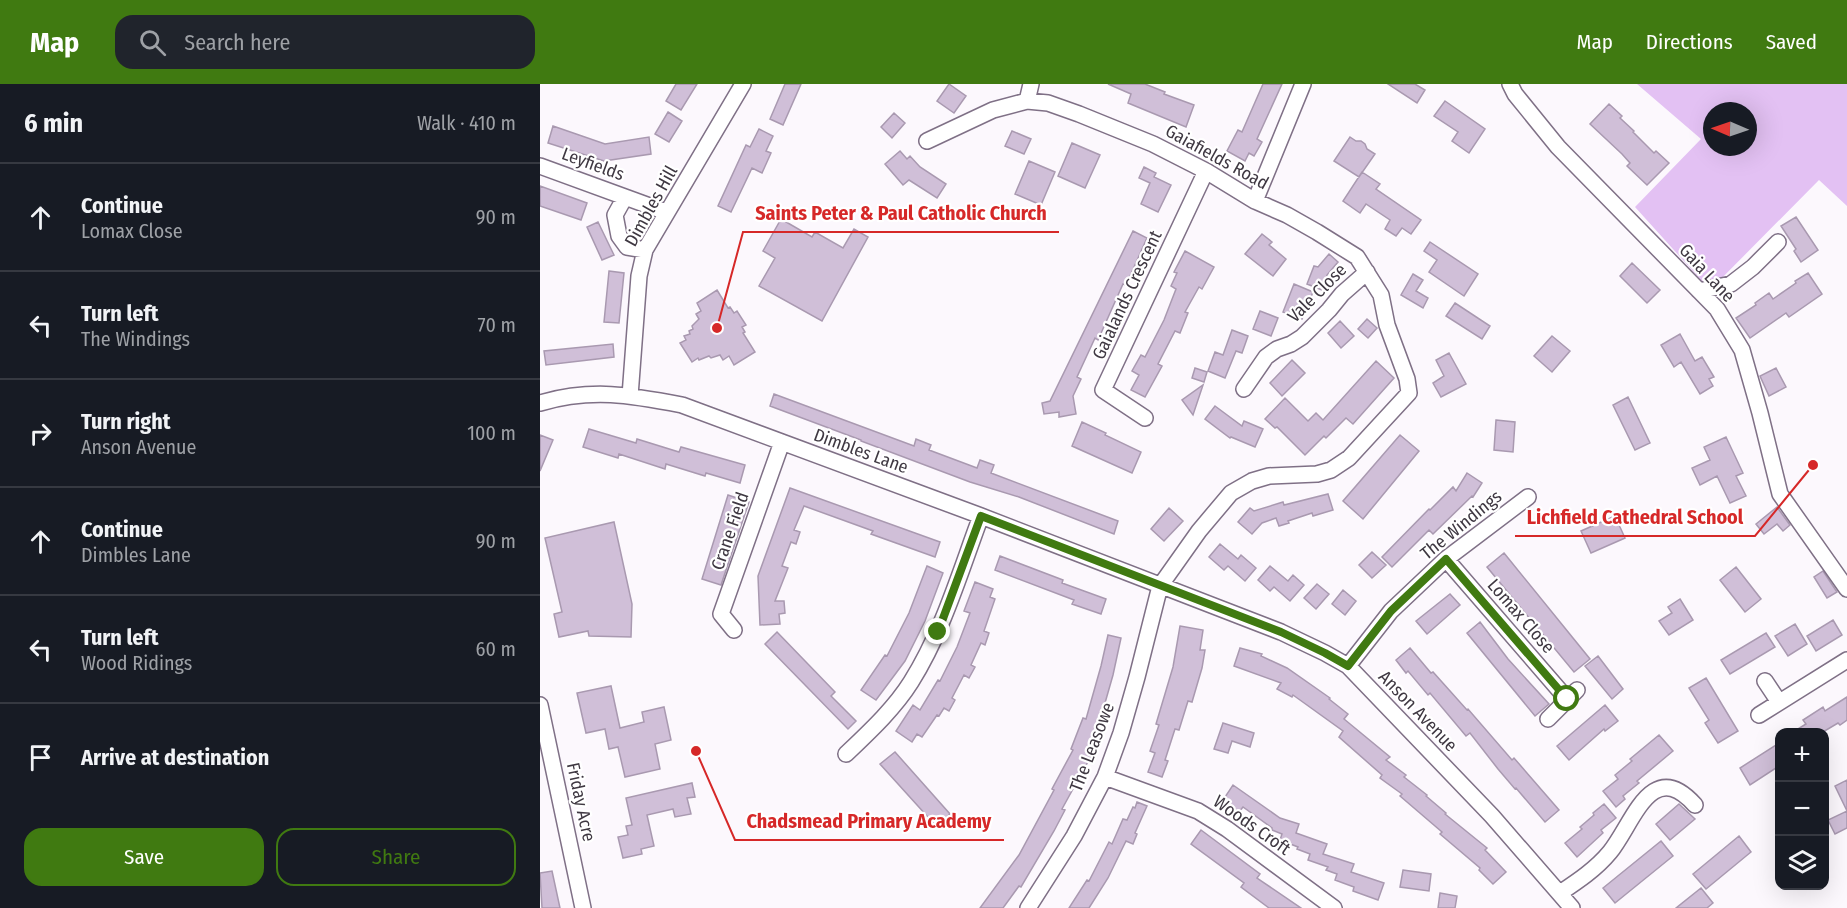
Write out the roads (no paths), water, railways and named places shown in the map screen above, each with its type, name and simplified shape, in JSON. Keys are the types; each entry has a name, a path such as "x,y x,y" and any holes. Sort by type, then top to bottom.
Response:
{"street":[{"name":"Dimbles Hill","path":"630,396 639,276 645,250 743,84"},
{"path":"1027,100 1031,84"},
{"path":"1255,201 1303,84"},
{"name":"Gaia Lane","path":"1516,87 1558,147 1717,309 1742,350 1780,494 1847,588"},
{"name":"Gaiafields Road","path":"927,141 993,110 1027,100 1048,103 1153,144 1206,171 1255,201 1317,232 1357,257 1381,295 1390,335 1407,379 1409,393 1348,458 1331,470 1317,474 1290,474 1260,478 1231,493 1199,531 1160,586"},
{"name":"Leyfields","path":"540,166 666,212"},
{"name":"Gaialands Crescent","path":"1144,418 1103,390 1206,171"},
{"path":"625,197 615,215 619,236 627,247 645,250"},
{"path":"1699,291 1731,284 1753,267 1778,242"},
{"name":"Vale Close","path":"1244,391 1266,357 1302,337 1342,294 1367,272"},
{"name":"Dimbles Lane","path":"541,400 588,394 630,396 682,405 981,516 1160,586"},
{"name":"Crane Field","path":"734,630 721,614 782,442"},
{"name":"The Windings","path":"1348,666 1391,611 1446,559 1528,496"},
{"path":"846,754 878,723 910,684 938,632 981,516"},
{"name":"Lomax Close","path":"1446,559 1572,694 1548,719"},
{"name":"Anson Avenue","path":"1160,586 1281,632 1348,666 1492,816 1572,908"},
{"name":"The Leasowe","path":"1028,908 1074,836 1105,777 1137,677 1160,586"},
{"path":"1759,715 1847,660"},
{"path":"1765,681 1779,702"},
{"name":"Friday Acre","path":"540,705 583,908"},
{"name":"Woods Croft","path":"1105,777 1198,811 1227,829 1334,908"},
{"path":"1560,894 1588,874 1609,854 1636,809 1647,796 1660,788 1673,788 1684,793 1695,805"}],"place":[{"name":"Saints Peter & Paul Catholic Church","path":"717,328"},
{"name":"Lichfield Cathedral School","path":"1813,465"},
{"name":"Chadsmead Primary Academy","path":"696,751"}]}
